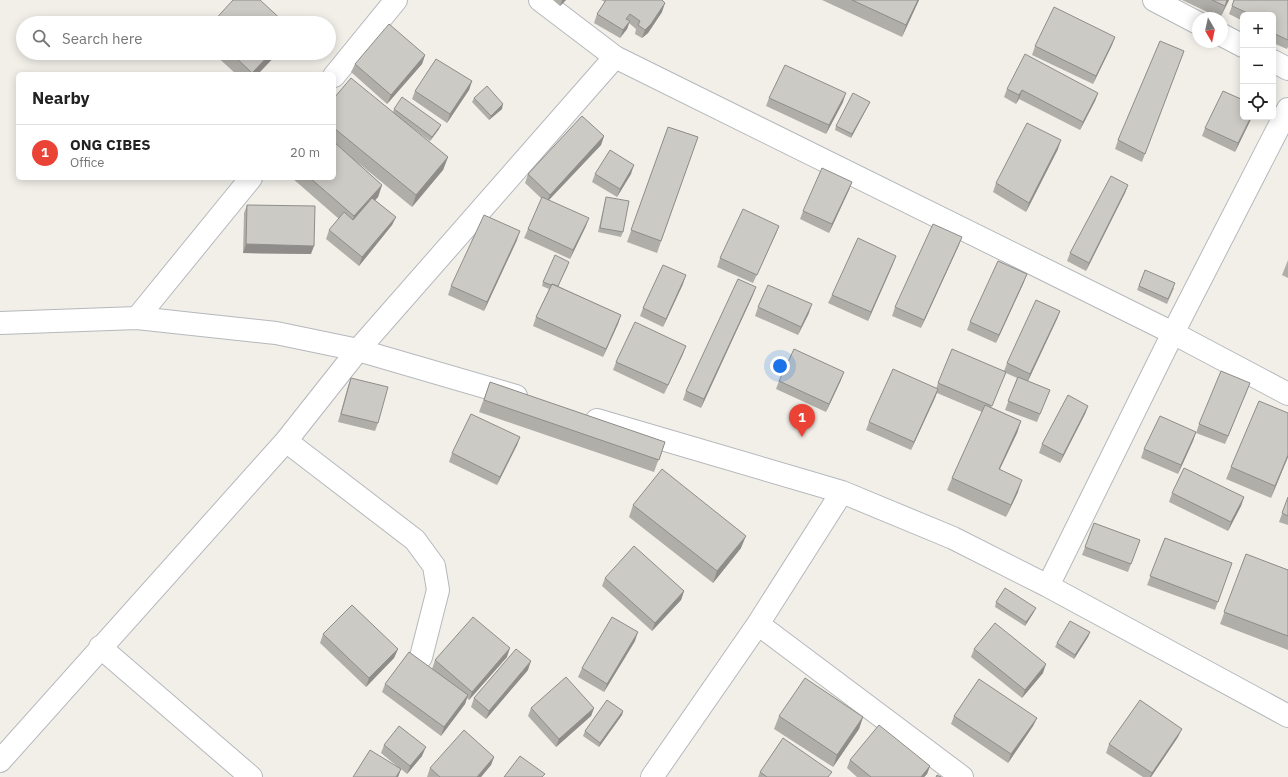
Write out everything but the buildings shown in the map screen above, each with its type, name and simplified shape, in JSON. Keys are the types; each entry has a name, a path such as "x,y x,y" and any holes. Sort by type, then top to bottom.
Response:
{"street":[{"path":"336,74 396,0"},
{"path":"540,0 615,56 1173,332 1288,394"},
{"path":"1154,0 1192,20"},
{"path":"1228,38 1240,44"},
{"path":"0,761 100,647 286,441 358,350 615,56"},
{"path":"1276,63 1288,69"},
{"path":"1048,586 1173,332 1288,109"},
{"path":"137,318 248,180"},
{"path":"0,323 137,318 276,333 358,350 532,401"},
{"path":"577,414 842,492 953,538 1048,586 1288,716"},
{"path":"286,441 415,540 434,566 438,590 421,657"},
{"path":"652,777 758,624 842,492"},
{"path":"758,624 962,777"},
{"path":"100,647 251,777"}],"place":[{"name":"ONG CIBES","path":"802,437"}]}
